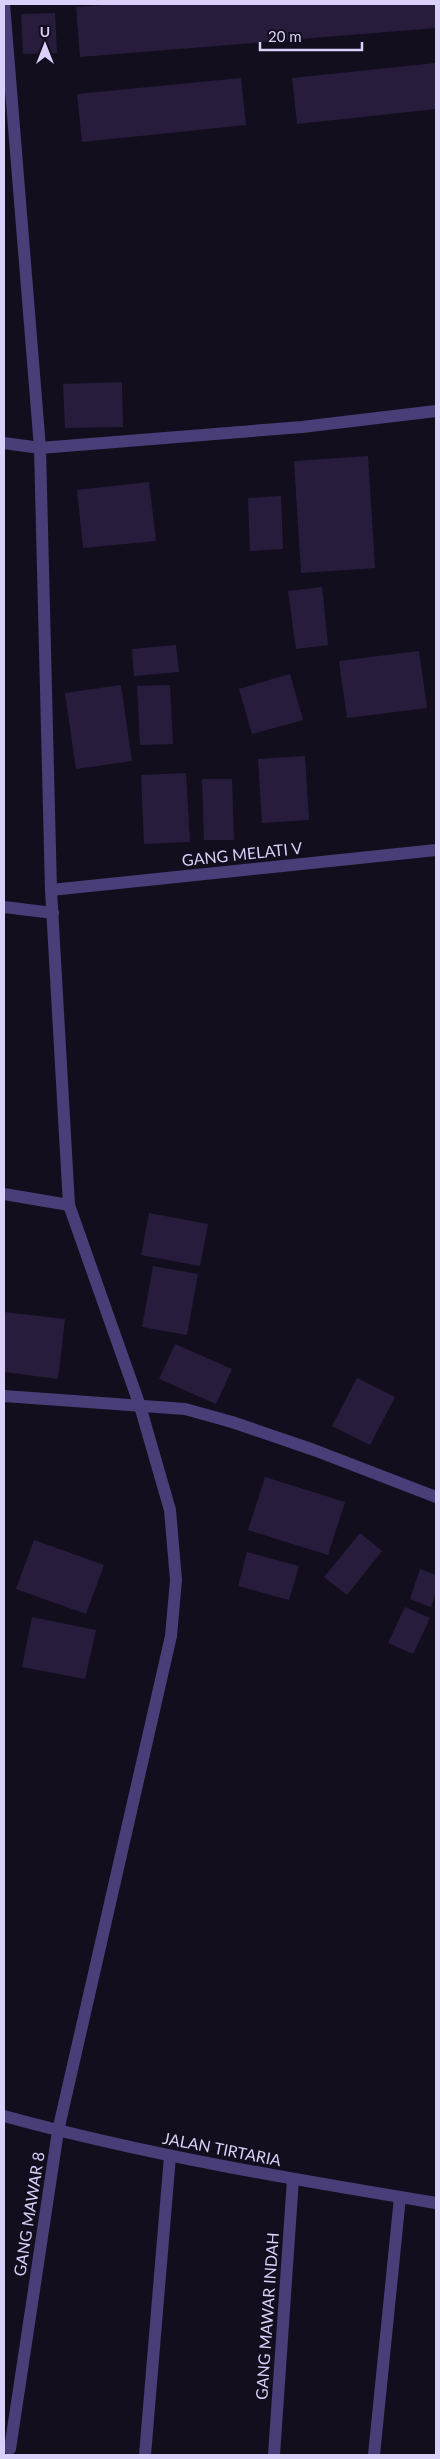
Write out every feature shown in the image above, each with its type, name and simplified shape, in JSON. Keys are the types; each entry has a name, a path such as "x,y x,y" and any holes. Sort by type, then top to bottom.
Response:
{"street":[{"name":"GANG MAWAR 8","path":"4,4 40,448 51,890 68,1205 140,1406 170,1510 176,1580 171,1636 58,2131 10,2449"},
{"path":"4,443 40,448 302,426 436,411"},
{"name":"GANG MELATI V","path":"51,890 436,850"},
{"path":"4,907 53,913"},
{"path":"4,1194 68,1205"},
{"path":"4,1396 185,1409 232,1422 436,1497"},
{"name":"JALAN TIRTARIA","path":"4,2116 58,2131 170,2156 436,2203"},
{"path":"145,2455 170,2156"},
{"name":"GANG MAWAR INDAH","path":"274,2455 293,2179"},
{"path":"374,2455 400,2197"}],"building":[{"path":"117,4 436,4 436,28 80,57 76,7"},
{"path":"55,13 57,53 23,54 21,14"},
{"path":"436,63 436,109 297,124 292,78"},
{"path":"241,78 246,125 82,142 77,94"},
{"path":"122,382 123,427 65,428 63,384"},
{"path":"368,456 375,568 301,573 294,461"},
{"path":"149,482 156,541 83,548 77,490"},
{"path":"281,496 283,549 250,551 248,498"},
{"path":"322,587 328,645 296,649 288,591"},
{"path":"176,645 179,672 134,676 132,649"},
{"path":"419,651 427,708 347,718 339,661"},
{"path":"290,674 303,720 252,734 239,689"},
{"path":"121,685 132,761 76,769 65,693"},
{"path":"170,685 173,744 140,745 137,686"},
{"path":"305,756 309,820 262,823 258,759"},
{"path":"186,773 190,842 144,844 141,775"},
{"path":"202,779 232,779 234,840 204,840"},
{"path":"149,1213 208,1224 200,1266 141,1255"},
{"path":"153,1266 198,1274 187,1335 142,1327"},
{"path":"4,1312 65,1319 58,1379 4,1372"},
{"path":"175,1344 232,1369 216,1404 159,1379"},
{"path":"357,1378 395,1397 370,1445 332,1426"},
{"path":"265,1477 345,1502 328,1555 248,1530"},
{"path":"360,1533 382,1551 347,1595 324,1577"},
{"path":"34,1540 104,1565 86,1614 16,1589"},
{"path":"247,1552 299,1566 289,1600 238,1586"},
{"path":"420,1569 436,1575 436,1591 431,1607 410,1599"},
{"path":"405,1607 430,1618 413,1654 388,1643"},
{"path":"32,1617 96,1630 85,1679 22,1667"}]}
